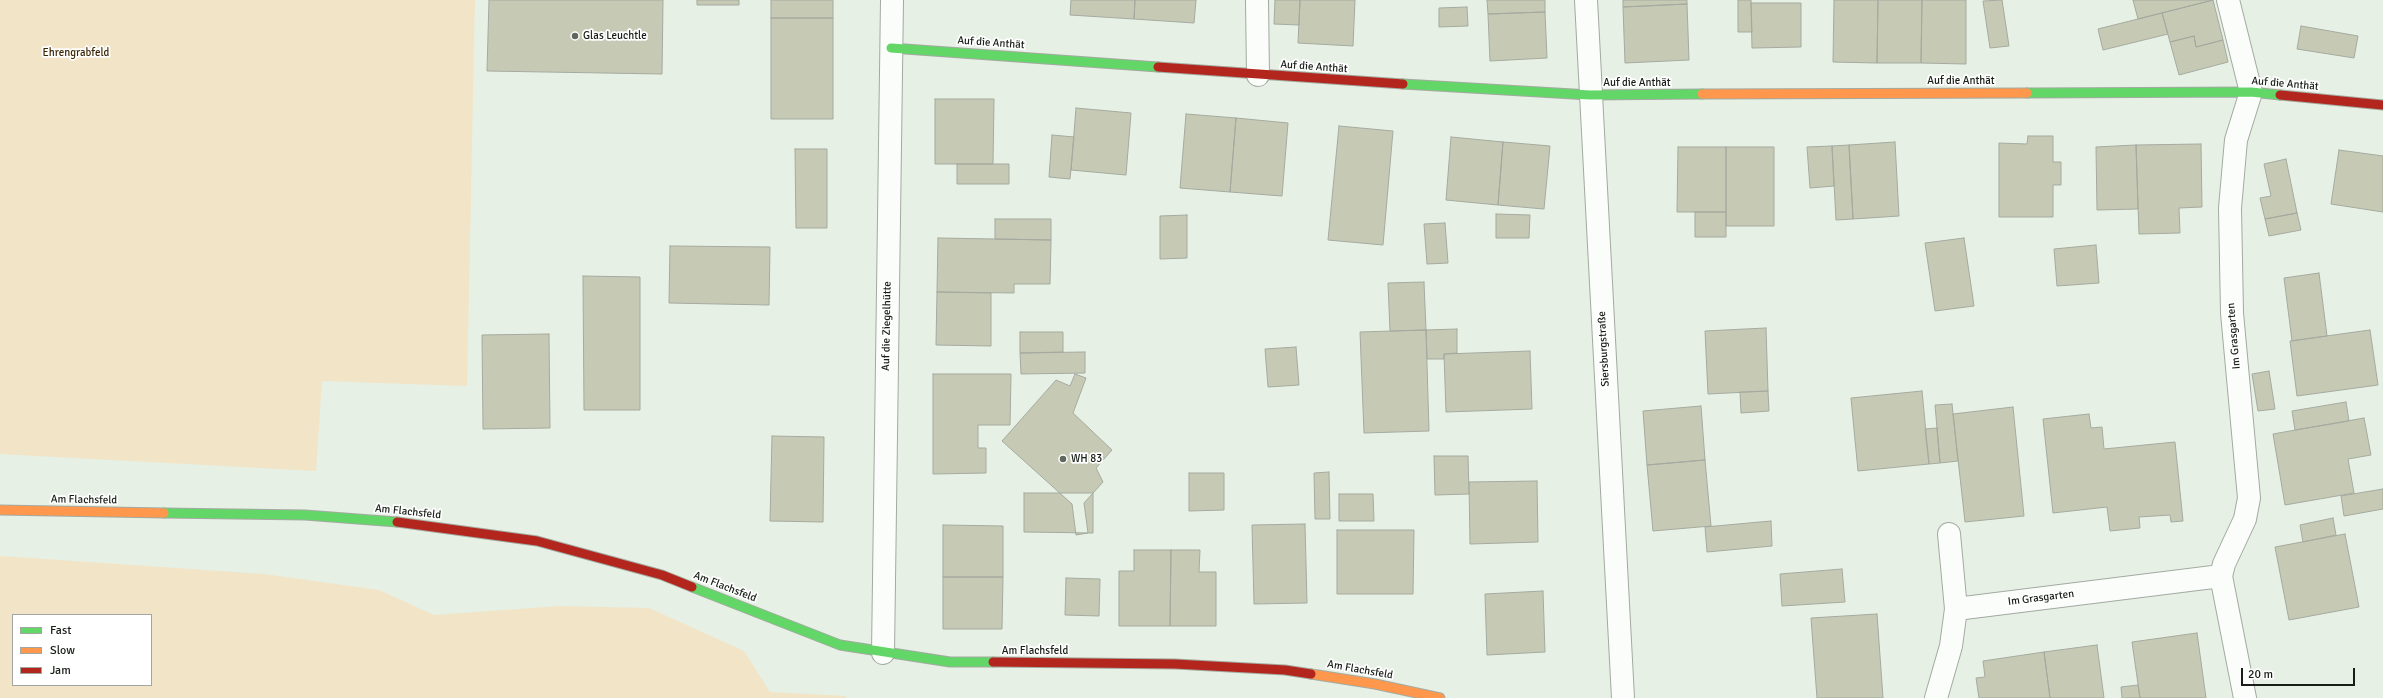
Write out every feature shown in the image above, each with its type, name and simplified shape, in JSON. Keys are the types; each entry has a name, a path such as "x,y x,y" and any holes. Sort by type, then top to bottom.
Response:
{"street":[{"name":"Auf die Ziegelhütte","path":"883,653 892,0"},
{"path":"1257,0 1258,76"},
{"name":"Siersburgstraße","path":"1586,0 1623,698"},
{"path":"2228,0 2251,92"},
{"name":"Auf die Anthät","path":"891,48 1258,76 1511,92 1590,95 2251,92 2383,105"},
{"name":"Im Grasgarten","path":"2246,698 2221,576 2224,564 2245,519 2249,498 2232,313 2230,208 2236,140 2251,92"},
{"name":"Am Flachsfeld","path":"0,510 304,515 422,524 537,541 662,575 840,645 883,653 950,662 1175,664 1285,670 1375,684 1440,698"},
{"path":"1936,698 1951,646 1956,609 1949,534"},
{"name":"Im Grasgarten","path":"1956,609 2221,576"}],"green space":[{"name":"Ehrengrabfeld","path":"0,0 475,0 467,386 322,381 316,471 0,454"},
{"path":"0,556 264,574 379,590 434,615 560,606 649,608 744,651 770,692 846,696 846,698 0,698"}],"building":[{"name":"Glas Leuchtle","path":"489,0 663,0 662,74 487,71"},
{"path":"697,0 739,0 739,5 697,5"},
{"path":"771,0 833,0 833,18 771,18"},
{"path":"1071,0 1135,0 1134,19 1070,15"},
{"path":"1135,0 1196,0 1194,23 1134,19"},
{"path":"1275,0 1300,0 1299,25 1274,24"},
{"path":"1300,0 1355,0 1353,46 1298,43"},
{"path":"1487,0 1545,0 1545,12 1488,14"},
{"path":"1623,0 1687,0 1687,4 1623,7"},
{"path":"1738,0 1751,0 1752,32 1738,32"},
{"path":"1834,0 1878,0 1877,63 1833,62"},
{"path":"1878,0 1922,0 1921,63 1877,63"},
{"path":"1922,0 1966,0 1966,64 1921,63"},
{"path":"2002,0 2009,46 1990,48 1983,1"},
{"path":"2133,0 2213,0 2138,19"},
{"path":"2213,0 2223,40 2196,47 2194,36 2170,42 2162,13"},
{"path":"1751,3 1801,3 1801,47 1752,48"},
{"path":"1687,4 1689,60 1625,63 1623,7"},
{"path":"1467,7 1468,26 1439,27 1439,8"},
{"path":"1545,12 1547,58 1490,61 1488,14"},
{"path":"2162,13 2168,34 2103,50 2098,29"},
{"path":"771,18 833,18 833,119 771,119"},
{"path":"2301,26 2358,36 2354,58 2297,49"},
{"path":"2194,36 2196,47 2223,40 2228,62 2179,75 2170,42"},
{"path":"935,99 994,99 993,164 935,164"},
{"path":"1076,108 1131,113 1126,175 1071,170"},
{"path":"1186,114 1236,118 1230,192 1180,188"},
{"path":"1236,118 1288,123 1282,196 1230,192"},
{"path":"1339,126 1393,131 1383,245 1328,240"},
{"path":"1052,135 1074,137 1070,179 1049,177"},
{"path":"2028,136 2053,136 2053,162 2061,162 2061,185 2053,185 2053,217 1999,217 1999,143 2027,144"},
{"path":"1451,137 1503,142 1498,205 1446,200"},
{"path":"1503,142 1550,146 1544,209 1498,205"},
{"path":"1895,142 1899,216 1853,219 1849,145"},
{"path":"2201,144 2202,207 2179,208 2180,233 2139,234 2136,145"},
{"path":"1849,145 1853,219 1836,220 1832,146"},
{"path":"2136,145 2138,209 2097,210 2096,147"},
{"path":"1832,146 1834,186 1810,188 1807,147"},
{"path":"1678,147 1726,147 1726,212 1677,212"},
{"path":"1726,147 1774,147 1774,226 1726,226"},
{"path":"795,149 827,149 827,228 796,228"},
{"path":"2339,150 2383,156 2383,212 2331,204"},
{"path":"2286,159 2297,213 2265,219 2260,198 2271,196 2264,164"},
{"path":"957,164 1009,164 1009,184 957,184"},
{"path":"1695,212 1726,212 1726,237 1695,237"},
{"path":"2297,213 2301,230 2269,236 2265,219"},
{"path":"1496,214 1530,215 1529,238 1496,238"},
{"path":"1187,215 1187,258 1160,259 1160,216"},
{"path":"995,219 1051,219 1051,240 995,239"},
{"path":"1445,223 1448,263 1427,264 1424,224"},
{"path":"938,238 1051,240 1050,284 1014,284 1014,293 937,292"},
{"path":"1964,238 1974,306 1935,311 1925,243"},
{"path":"2096,245 2099,283 2057,286 2054,249"},
{"path":"670,246 770,247 769,305 669,303"},
{"path":"2319,273 2327,336 2292,341 2284,278"},
{"path":"583,276 640,277 640,410 584,410"},
{"path":"1424,282 1426,330 1390,331 1388,283"},
{"path":"937,292 991,293 991,346 936,345"},
{"path":"1766,328 1768,391 1708,394 1705,331"},
{"path":"1457,329 1457,353 1444,354 1444,359 1427,359 1426,330"},
{"path":"1426,330 1429,431 1364,433 1360,332"},
{"path":"2370,330 2378,385 2297,396 2290,341"},
{"path":"1020,332 1063,332 1063,352 1020,353"},
{"path":"549,334 550,428 483,429 482,335"},
{"path":"1296,347 1299,385 1268,387 1265,349"},
{"path":"1530,351 1532,409 1446,412 1444,354"},
{"path":"1085,352 1085,373 1021,374 1020,353"},
{"path":"2269,371 2275,409 2258,411 2252,374"},
{"path":"933,374 1011,374 1010,425 978,425 978,448 986,448 986,473 933,474"},
{"name":"WH 83","path":"1075,374 1086,378 1073,413 1112,450 1096,468 1103,482 1084,503 1088,533 1076,535 1072,504 1002,441 1056,380 1070,386"},
{"path":"1768,391 1769,411 1741,413 1740,392"},
{"path":"1922,391 1929,464 1858,471 1851,398"},
{"path":"2346,402 2349,421 2295,430 2292,411"},
{"path":"1952,404 1958,461 1940,463 1935,405"},
{"path":"1701,406 1705,460 1647,465 1643,411"},
{"path":"2013,407 2024,516 1965,522 1953,414"},
{"path":"2089,414 2091,428 2102,427 2104,449 2175,442 2183,521 2171,522 2170,515 2139,517 2140,528 2110,531 2107,507 2053,513 2043,419"},
{"path":"2364,418 2371,455 2348,459 2354,493 2285,505 2273,434"},
{"path":"1937,428 1940,463 1929,464 1925,429"},
{"path":"772,436 824,437 823,522 770,521"},
{"path":"1434,456 1468,456 1469,494 1435,495"},
{"path":"1705,460 1711,526 1653,531 1647,465"},
{"path":"1329,472 1330,519 1315,519 1314,473"},
{"path":"1189,473 1224,473 1224,510 1189,511"},
{"path":"1537,481 1538,542 1470,544 1469,482"},
{"path":"2383,489 2383,509 2344,516 2341,496"},
{"path":"1024,493 1093,493 1093,533 1024,532"},
{"path":"1339,494 1373,494 1374,521 1339,521"},
{"path":"2333,518 2336,535 2303,542 2300,525"},
{"path":"1771,521 1772,546 1707,552 1705,527"},
{"path":"1305,524 1307,603 1254,604 1252,525"},
{"path":"943,525 1003,526 1003,577 943,577"},
{"path":"1337,530 1414,530 1413,594 1337,594"},
{"path":"2345,534 2359,607 2289,620 2275,547"},
{"path":"1134,550 1171,550 1170,626 1119,626 1119,571 1134,571"},
{"path":"1171,550 1200,550 1199,572 1216,572 1216,626 1170,626"},
{"path":"1842,569 1845,602 1782,606 1780,574"},
{"path":"943,577 1003,577 1002,629 943,629"},
{"path":"1066,578 1100,579 1099,616 1065,615"},
{"path":"1543,591 1545,652 1487,655 1485,594"},
{"path":"1877,614 1883,698 1817,698 1811,618"},
{"path":"2197,633 2206,698 2140,698 2132,642"},
{"path":"2097,645 2104,698 2050,698 2044,652"},
{"path":"2044,652 2050,698 1979,698 1976,678 1985,677 1983,661"},
{"path":"2138,685 2140,698 2122,698 2121,687"}],"traffic: fast":[{"path":"891,48 1158,67"},
{"path":"1403,84 1590,95 1702,94"},
{"path":"2027,93 2251,92 2280,95"},
{"path":"164,513 305,515 397,522"},
{"path":"692,587 840,645 950,662 993,662"}],"traffic: slow":[{"path":"1702,94 2027,93"},
{"path":"0,510 164,513"},
{"path":"1311,674 1375,684 1440,698"}],"traffic: jam":[{"path":"1158,67 1403,84"},
{"path":"2280,95 2383,105"},
{"path":"397,522 537,541 662,575 692,587"},
{"path":"993,662 1175,664 1285,670 1311,674"}],"place":[{"name":"Glas Leuchtle","path":"575,36"},
{"name":"WH 83","path":"1063,459"}]}
